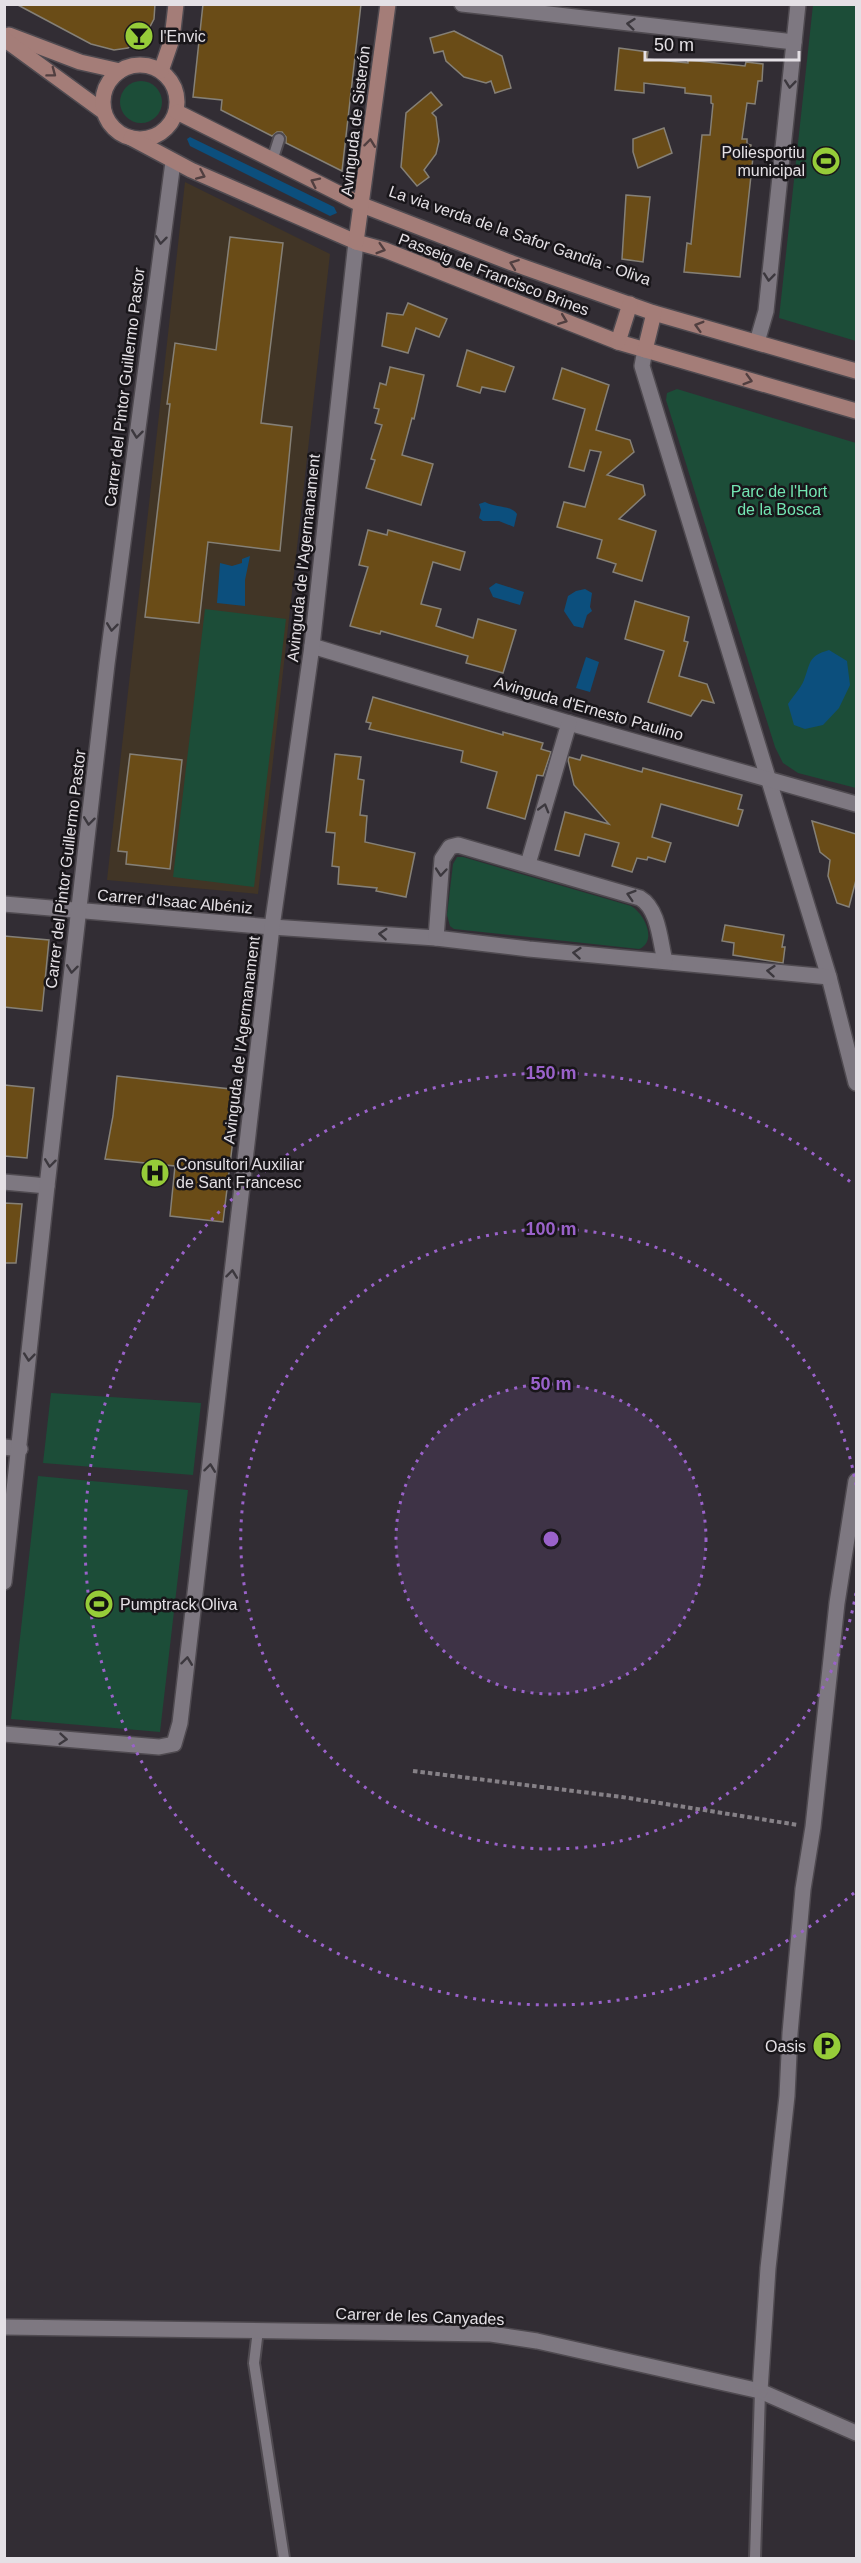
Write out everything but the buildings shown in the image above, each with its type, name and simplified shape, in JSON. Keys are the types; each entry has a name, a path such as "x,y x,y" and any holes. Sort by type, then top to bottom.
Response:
{"street":[{"path":"161,71 172,39 176,4"},
{"name":"Avinguda de Sisterón","path":"356,242 388,4"},
{"path":"462,4 794,42"},
{"path":"757,342 766,311 798,4"},
{"path":"4,33 80,62 120,71 141,65 161,71 175,89 178,100 177,112 172,123 164,132 142,140 131,138 114,129 104,112 4,39"},
{"path":"104,112 105,89 120,71"},
{"name":"Passeig de Francisco Brines","path":"177,112 362,206 512,263 654,313 856,370"},
{"name":"Passeig de Francisco Brines","path":"131,138 173,162 356,242 385,250 618,342 856,411"},
{"name":"Carrer del Pintor Guillermo Pastor","path":"4,1582 12,1448 47,1186 111,629 173,162"},
{"name":"Avinguda de l'Agermanament","path":"4,1734 159,1747 174,1744 180,1723 272,927 312,646 356,242"},
{"path":"618,342 630,304"},
{"path":"654,313 642,366 829,977 856,1083"},
{"name":"Avinguda d'Ernesto Paulino","path":"312,646 569,723 856,804"},
{"path":"528,864 569,723"},
{"path":"436,938 442,859 445,851 458,845 646,901 652,912 665,961"},
{"name":"Carrer d'Isaac Albéniz","path":"4,904 272,927 436,938 829,977"},
{"path":"4,1182 47,1186"},
{"path":"760,2391 768,2268 787,2096 790,2033 803,1889 813,1827 837,1604 856,1481"},
{"name":"Carrer de les Canyades","path":"4,2326 491,2334 537,2341 760,2391 856,2433"}],"lane":[{"path":"272,161 279,139"},
{"path":"258,2330 254,2363 284,2559"},
{"path":"756,2559 760,2391"}],"path":[{"path":"413,1771 622,1797 813,1827"}],"shaded area":[{"path":"185,182 330,254 258,894 107,880"}],"green space":[{"name":"Poliesportiu municipal","path":"813,5 856,5 856,341 779,318"},
{"path":"141,81 156,87 162,102 156,117 141,123 126,117 120,102 126,87"},
{"name":"Parc de l'Hort de la Bosca","path":"677,389 856,443 856,788 798,773 783,763 775,747 666,400 667,393"},
{"path":"205,609 286,619 254,887 173,877"},
{"path":"457,857 631,906 647,927 648,940 639,949 454,929 450,926 447,915 453,864"},
{"path":"51,1393 201,1403 193,1475 43,1463"},
{"name":"Pumptrack Oliva","path":"38,1476 188,1490 160,1732 11,1719"}],"water":[{"path":"190,137 334,207 337,213 330,216 190,146 187,139"},
{"path":"485,502 514,511 517,514 514,527 499,521 483,521 479,518 481,510 479,504"},
{"path":"250,556 245,580 245,606 217,603 220,563 232,566 242,563 242,559"},
{"path":"496,583 524,592 520,605 493,597 489,588"},
{"path":"585,589 592,593 590,607 592,611 587,615 583,628 574,626 564,611 568,596"},
{"path":"829,650 847,661 850,685 839,708 823,725 805,729 794,725 788,704 803,683 811,660"},
{"path":"586,657 599,662 590,692 576,688"}],"place":[{"name":"l'Envic","path":"139,36"},
{"name":"Poliesportiu municipal","path":"826,161"},
{"name":"Consultori Auxiliar de Sant Francesc","path":"155,1173"},
{"name":"Pumptrack Oliva","path":"99,1604"},
{"name":"Oasis","path":"827,2046"}]}
